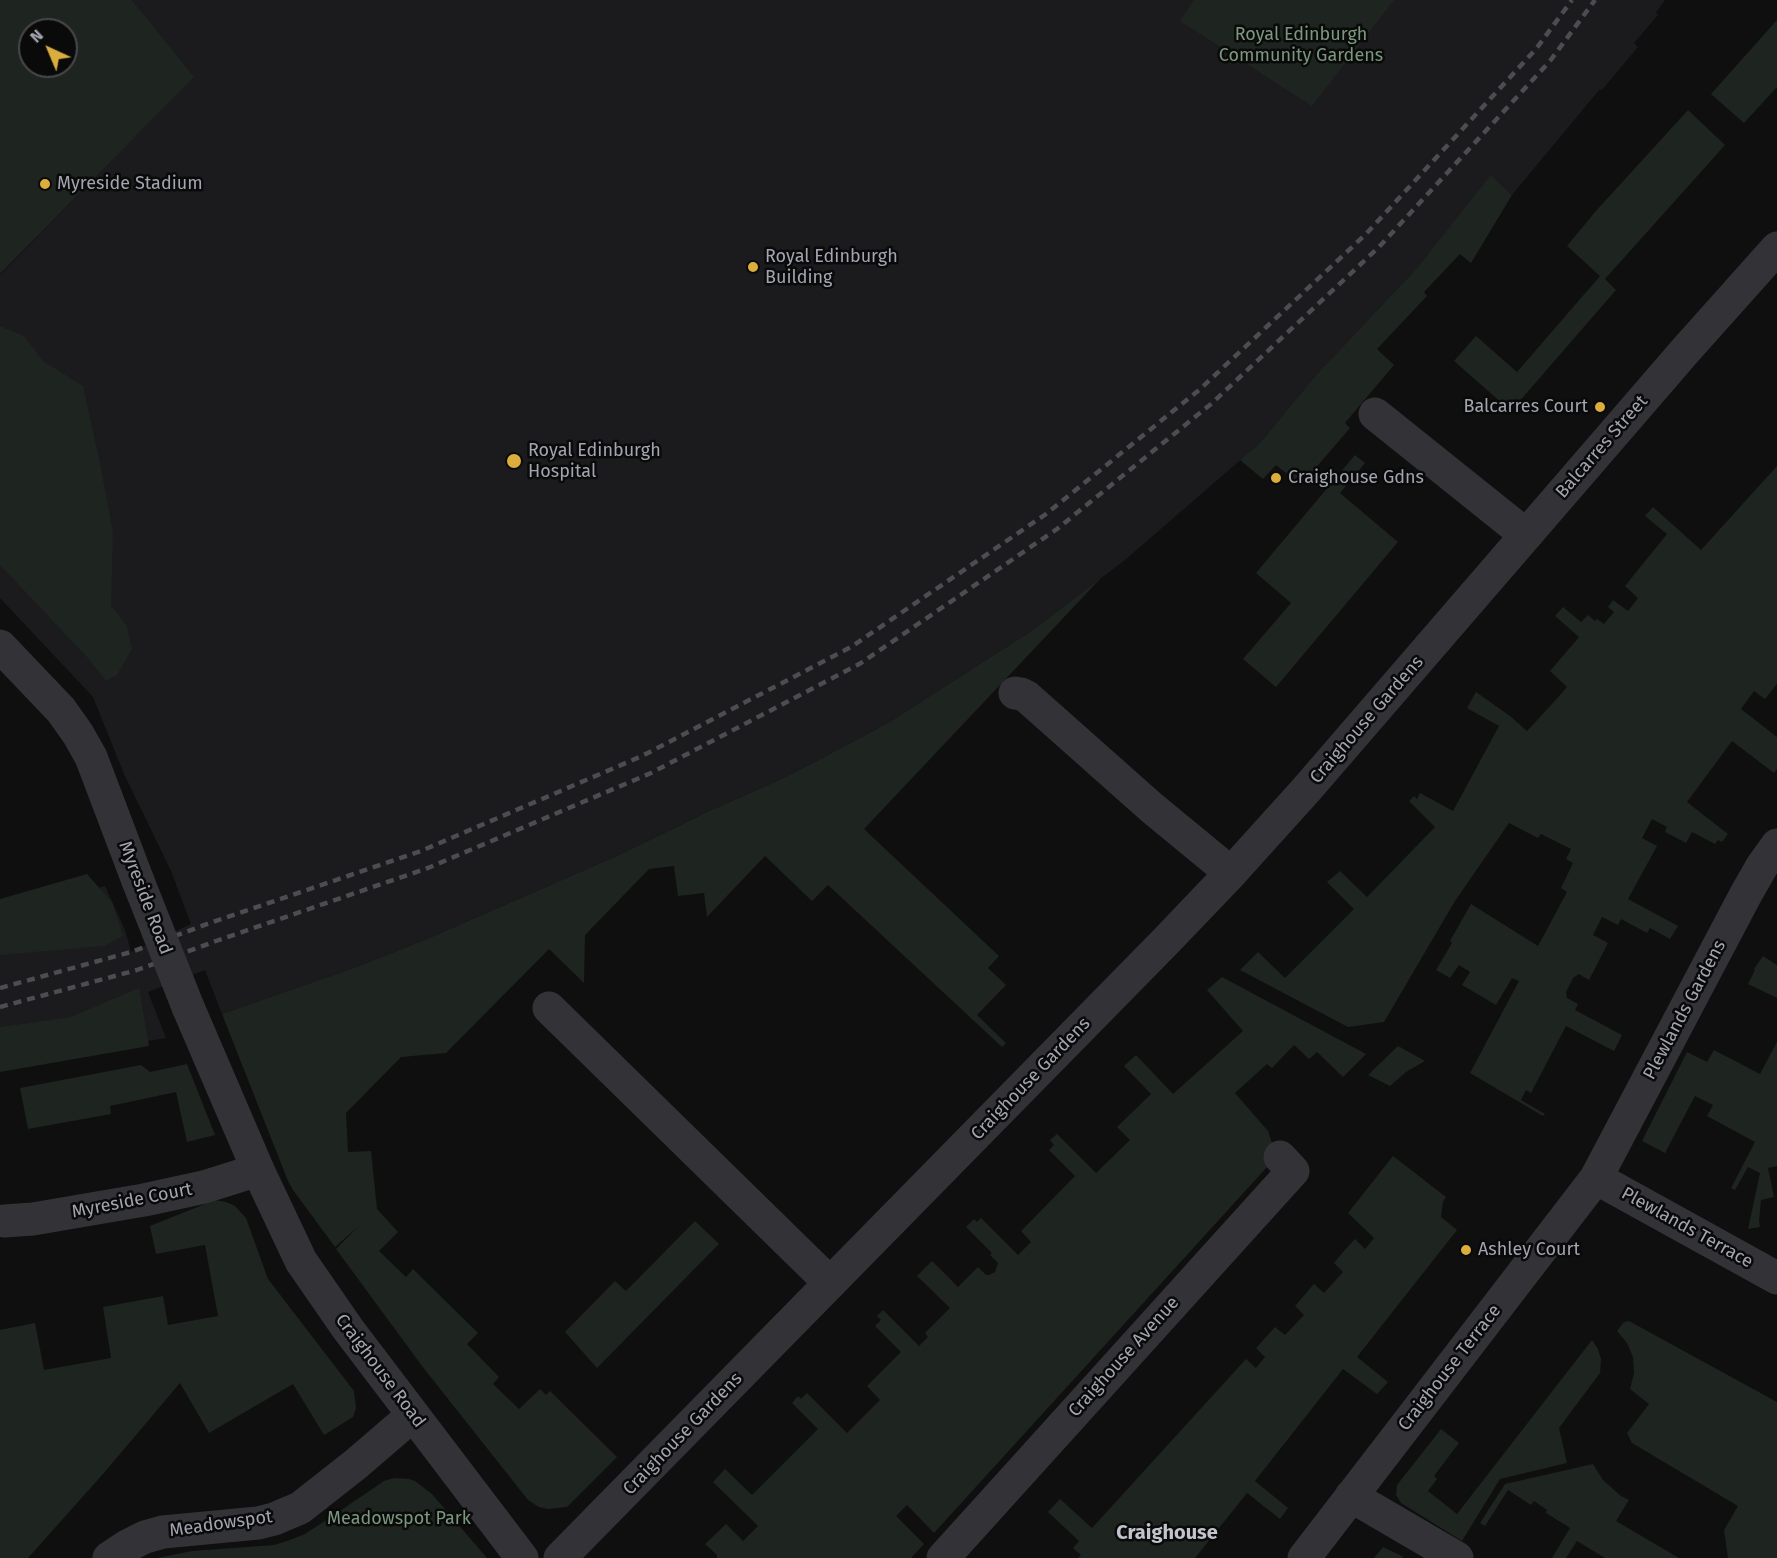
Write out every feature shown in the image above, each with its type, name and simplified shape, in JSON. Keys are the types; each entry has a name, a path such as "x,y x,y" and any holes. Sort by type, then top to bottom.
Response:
{"street":[{"name":"Balcarres Street","path":"1430,648 1685,351 1777,248"},
{"path":"1375,414 1526,535"},
{"name":"Myreside Road","path":"0,646 61,710 91,757 188,1007 258,1170"},
{"name":"Craighouse Gardens","path":"560,1558 1167,940 1306,790 1430,648"},
{"path":"1015,693 1027,697 1152,808 1231,873"},
{"name":"Plewlands Gardens","path":"1596,1178 1740,905 1777,845"},
{"path":"549,1008 830,1283"},
{"name":"Craighouse Avenue","path":"943,1558 1293,1171 1280,1157"},
{"name":"Myreside Court","path":"4,1221 67,1214 154,1198 204,1187 258,1170"},
{"name":"Craighouse Road","path":"258,1170 301,1261 327,1301 522,1558"},
{"name":"Plewlands Terrace","path":"1596,1178 1777,1278"},
{"name":"Craighouse Terrace","path":"1304,1558 1596,1178"},
{"name":"Meadowspot","path":"109,1558 127,1546 163,1532 258,1523 300,1508 348,1471 413,1415"},
{"path":"1351,1496 1457,1558"}],"shaded area":[{"name":"Royal Edinburgh Hospital","path":"132,0 1665,0 1656,13 1658,15 1634,43 1638,47 1512,195 1492,176 1417,268 1315,376 1259,444 1125,560 1033,630 888,723 788,776 619,855 427,939 359,966 222,1014 205,970 148,992 166,1038 0,1065 0,915 105,886 125,930 131,952 191,924 171,871 124,774 93,697 0,598 0,275 193,77"}],"green space":[{"name":"Myreside Stadium","path":"0,0 132,0 194,77 0,274"},
{"name":"Royal Edinburgh Community Gardens","path":"1194,0 1394,0 1312,106 1180,21"},
{"path":"1777,20 1777,87 1744,123 1711,94"},
{"path":"1688,110 1725,145 1605,279 1616,290 1511,411 1454,361 1476,336 1517,372 1600,276 1567,246"},
{"path":"1491,175 1512,195 1471,263 1460,254 1424,292 1427,296 1377,349 1394,365 1345,423 1350,428 1301,485 1276,465 1263,479 1240,460 1259,444 1315,376 1417,268"},
{"path":"0,326 24,336 43,361 83,386 113,533 111,606 127,626 132,649 117,675 106,681 88,658 0,565"},
{"path":"1355,455 1365,463 1340,493 1398,542 1276,687 1243,659 1291,603 1256,573"},
{"path":"1777,466 1777,684 1765,699 1754,691 1741,709 1777,737 1777,769 1774,773 1732,741 1687,802 1728,834 1722,842 1718,840 1715,844 1692,832 1686,843 1665,832 1667,827 1652,819 1642,838 1657,846 1628,899 1678,926 1670,939 1650,928 1647,933 1621,919 1618,925 1602,917 1593,935 1608,943 1589,980 1579,974 1573,978 1566,992 1567,998 1578,1004 1575,1010 1622,1035 1614,1051 1566,1026 1531,1093 1526,1090 1521,1100 1545,1114 1543,1116 1470,1073 1519,981 1512,978 1496,1005 1462,985 1470,972 1459,965 1450,978 1436,970 1452,943 1450,941 1471,904 1538,946 1567,892 1561,888 1573,863 1566,859 1571,849 1541,834 1538,838 1509,823 1455,901 1384,1022 1348,1027 1240,970 1258,952 1285,978 1354,909 1327,882 1340,871 1367,897 1435,827 1409,801 1414,796 1417,799 1420,793 1453,811 1499,726 1467,708 1476,692 1527,731 1552,704 1567,687 1550,671 1579,637 1555,616 1563,607 1581,622 1588,615 1604,624 1614,612 1608,607 1613,600 1628,611 1638,598 1625,586 1667,534 1645,516 1653,507 1701,550"},
{"path":"1101,578 864,829 999,956 988,968 1006,985 977,1015 1006,1043 1002,1047 828,885 812,901 765,856 707,917 704,893 678,896 674,866 649,869 585,935 584,983 549,949 446,1053 401,1057 346,1113 348,1152 371,1151 377,1209 398,1232 379,1251 406,1277 413,1269 478,1333 467,1344 499,1377 493,1384 519,1409 540,1389 546,1395 550,1391 617,1457 567,1507 548,1509 539,1507 528,1500 422,1366 336,1249 359,1226 335,1247 293,1190 222,1014 359,966 427,939 619,855 788,776 888,723 1033,630"},
{"path":"87,874 112,902 123,936 104,946 0,955 0,899"},
{"path":"1763,956 1777,965 1777,998 1748,984"},
{"path":"1222,977 1366,1054 1343,1077 1317,1052 1309,1059 1294,1045 1272,1068 1267,1064 1235,1093 1268,1131 1274,1149 1267,1167 934,1533 907,1505 896,1516 924,1544 911,1558 717,1558 717,1555 705,1544 726,1524 743,1541 758,1526 713,1482 725,1469 752,1495 818,1429 792,1403 798,1396 801,1399 807,1393 847,1433 880,1400 867,1386 901,1352 875,1326 881,1320 877,1316 883,1310 919,1346 928,1337 925,1333 950,1308 917,1276 932,1261 958,1287 978,1267 986,1275 995,1272 998,1263 990,1255 992,1253 966,1227 974,1219 977,1222 981,1218 1018,1255 1031,1242 1021,1231 1075,1176 1049,1150 1054,1145 1050,1140 1057,1134 1096,1173 1130,1140 1117,1127 1151,1094 1124,1066 1136,1055 1173,1094 1243,1031 1207,990"},
{"path":"139,988 149,1046 0,1072 0,1027 71,1017"},
{"path":"1777,1042 1777,1166 1768,1168 1774,1197 1761,1200 1760,1227 1748,1229 1760,1173 1748,1167 1735,1190 1731,1188 1755,1142 1707,1116 1713,1105 1695,1096 1665,1153 1642,1141 1687,1052 1707,1062 1714,1050 1760,1074"},
{"path":"1398,1046 1425,1061 1406,1072 1390,1086 1368,1075"},
{"path":"187,1064 215,1135 187,1142 176,1092 110,1106 111,1114 28,1129 20,1088 141,1065 150,1072"},
{"path":"1393,1156 1446,1197 1441,1217 1457,1230 1357,1357 1388,1382 1377,1394 1343,1369 1255,1481 1288,1508 1280,1519 1247,1493 1195,1558 1078,1558 1081,1555 1073,1548 1079,1541 1048,1512 1060,1499 1092,1528 1246,1359 1256,1368 1265,1357 1256,1348 1275,1327 1285,1335 1304,1315 1295,1306 1314,1284 1324,1293 1343,1272 1334,1263 1343,1252 1355,1239 1365,1249 1374,1238 1348,1213"},
{"path":"215,1200 235,1206 246,1218 268,1279 354,1391 356,1408 353,1417 324,1435 293,1384 209,1433 180,1383 28,1558 0,1558 0,1330 35,1323 44,1370 111,1358 103,1307 163,1296 168,1325 218,1316 205,1245 156,1254 150,1226"},
{"path":"695,1221 719,1244 597,1368 565,1332 615,1281 626,1291"},
{"path":"1629,1321 1777,1402 1777,1558 1728,1558 1724,1530 1738,1506 1632,1443 1627,1433 1649,1404 1630,1389 1634,1373 1633,1357 1627,1343 1617,1331 1624,1322"},
{"path":"1592,1340 1601,1359 1600,1373 1559,1428 1567,1463 1500,1479 1462,1541 1401,1503 1396,1495 1397,1485 1441,1429 1459,1443 1434,1476 1437,1479 1428,1491 1457,1514"},
{"path":"1593,1464 1603,1480 1629,1500 1616,1521 1679,1558 1605,1558 1577,1541 1566,1558 1552,1558 1570,1528 1546,1513 1547,1510 1534,1501 1531,1505 1508,1490 1485,1526 1480,1523 1505,1484"},
{"name":"Meadowspot Park","path":"394,1478 415,1481 432,1494 487,1558 157,1558 192,1551 274,1545 290,1540 305,1534 384,1481"},
{"path":"1383,1547 1400,1555 1404,1558 1374,1558"}],"railway":[{"path":"0,988 131,952 421,851 642,756 851,647 1046,514 1199,390 1366,234 1536,49 1572,0"},
{"path":"0,1007 137,970 428,868 651,773 861,663 1057,529 1211,404 1379,247 1550,61 1595,0"}],"place":[{"name":"Myreside Stadium","path":"45,184"},
{"name":"Royal Edinburgh Building","path":"753,267"},
{"name":"Balcarres Court","path":"1600,407"},
{"name":"Royal Edinburgh Hospital","path":"514,461"},
{"name":"Craighouse Gdns","path":"1276,478"},
{"name":"Ashley Court","path":"1466,1250"}],"district":[{"name":"Craighouse","path":"1167,1533"}]}
